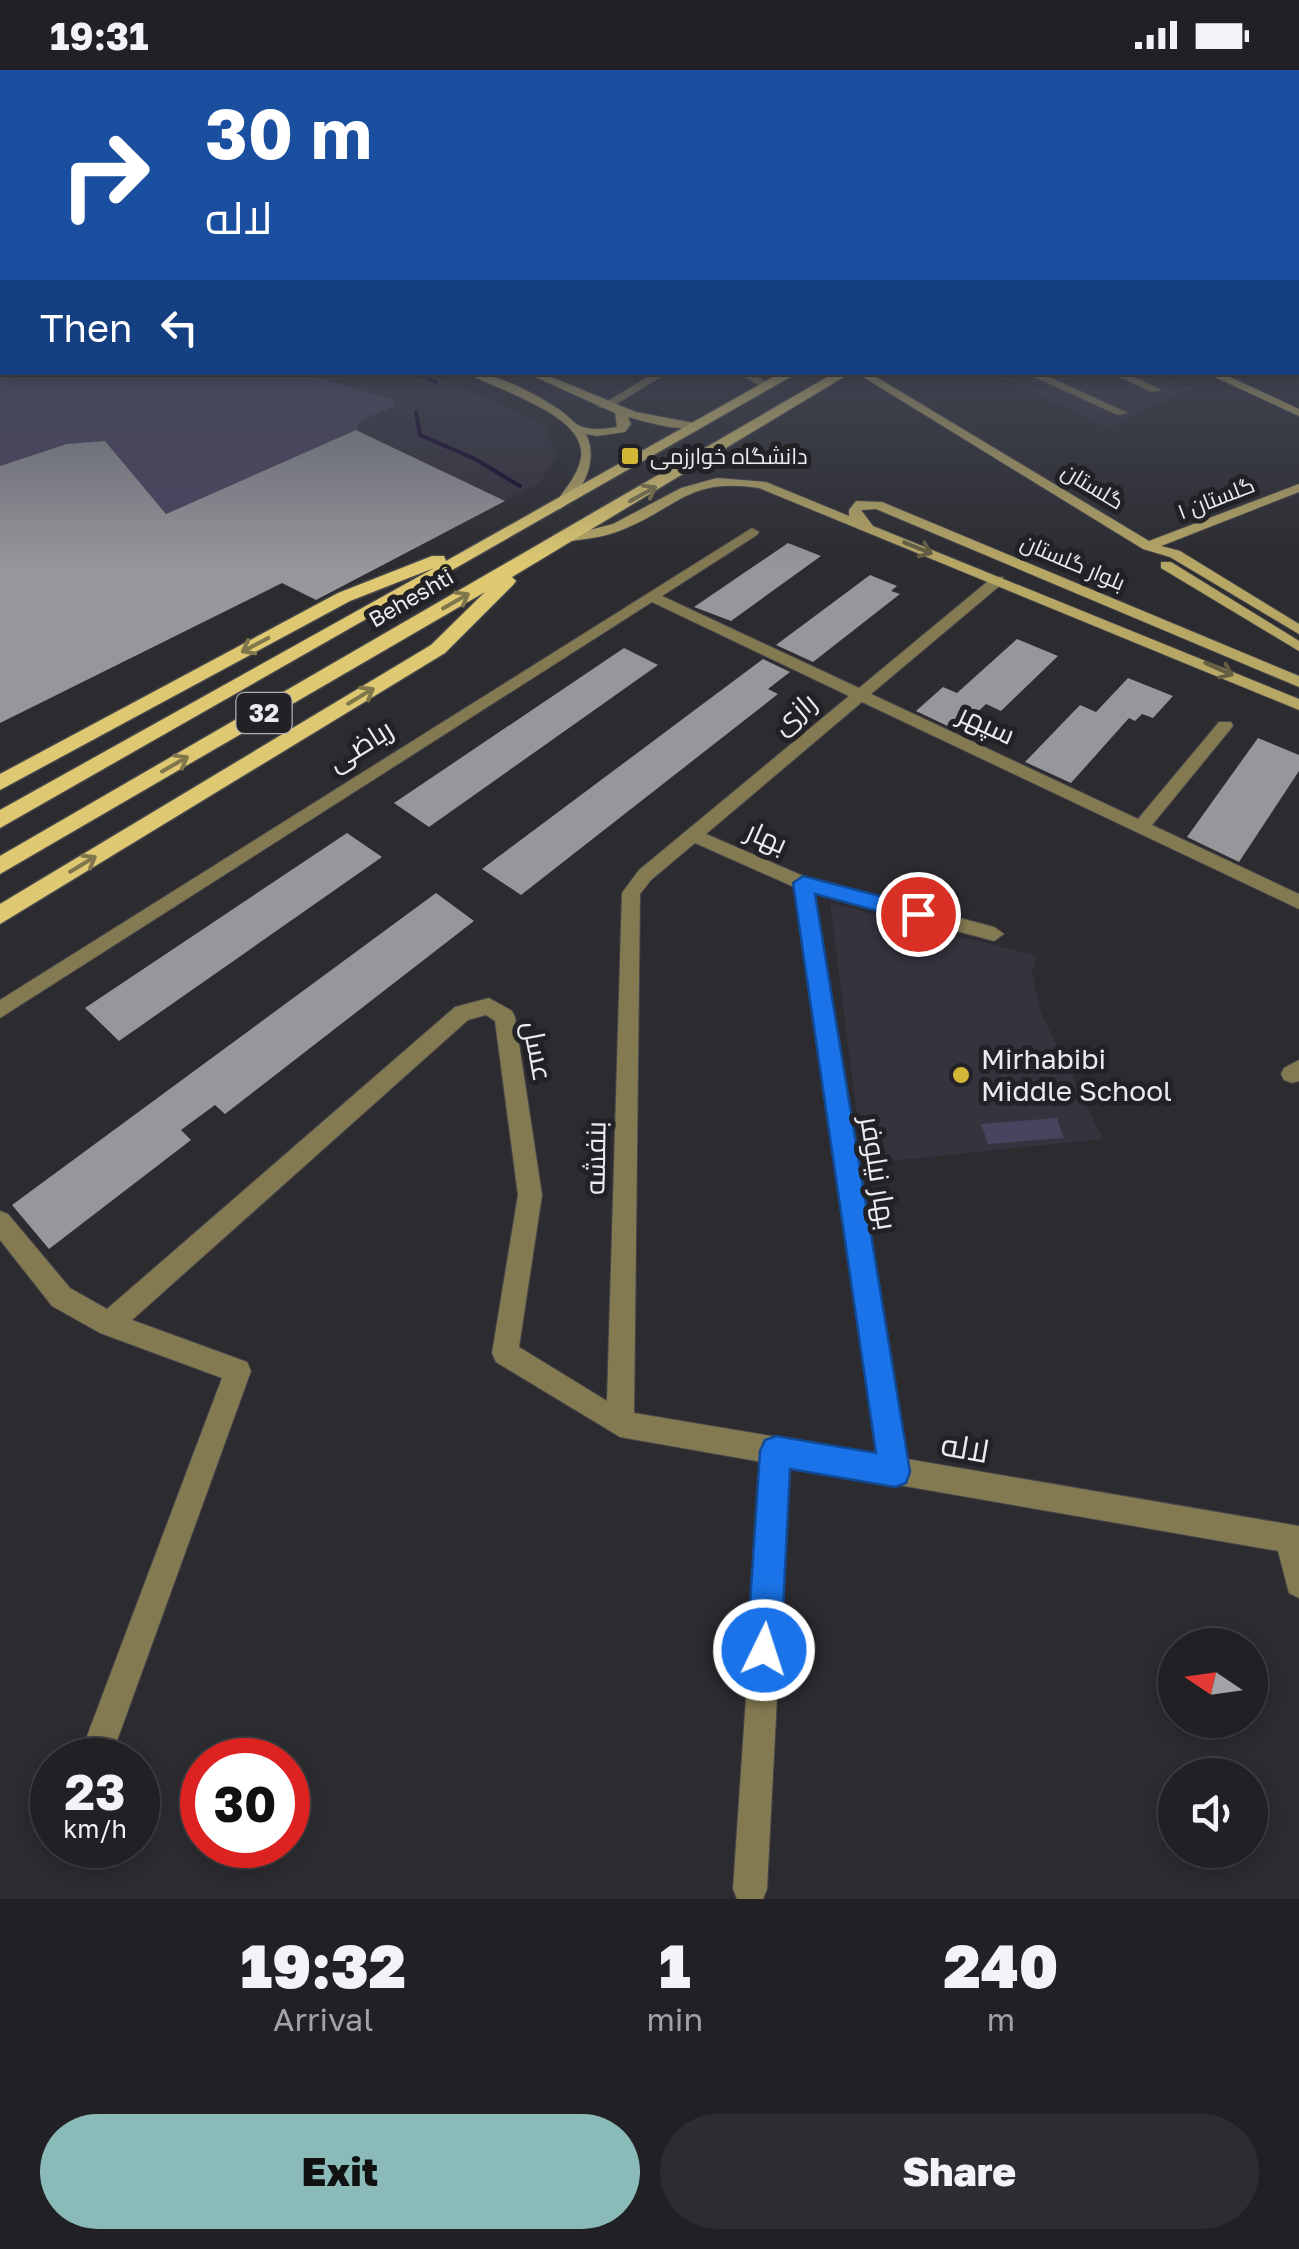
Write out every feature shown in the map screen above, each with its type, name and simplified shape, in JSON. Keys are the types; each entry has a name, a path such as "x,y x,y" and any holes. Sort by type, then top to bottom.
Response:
{"main road":[{"name":"32","path":"504,537 753,395"},
{"name":"Beheshti","path":"0,866 806,395"},
{"name":"Beheshti","path":"0,820 504,537"},
{"path":"0,783 344,597 504,537"},
{"path":"0,915 438,649 528,559"}],"street":[{"path":"524,395 578,428 597,434 621,430 625,424 621,413"},
{"path":"581,395 621,413 672,425 699,425"},
{"path":"604,407 624,395"},
{"name":"گلستان","path":"899,395 1148,546 1175,554 1299,630"},
{"path":"1082,395 1122,413"},
{"path":"1260,395 1299,413"},
{"path":"560,506 578,480 587,453 578,428"},
{"name":"بلوار گلستان","path":"564,538 616,529 701,483 727,478 762,485 1299,704"},
{"name":"گلستان ۱","path":"1148,546 1299,488"},
{"name":"بلوار گلستان","path":"872,530 856,517 855,510 860,504 878,505 1299,682"},
{"name":"ریاضی","path":"0,1010 752,532"},
{"name":"گلستان","path":"1148,546 1158,560 1299,647"},
{"name":"رازی","path":"631,893 693,834 998,580"},
{"name":"سپهر","path":"651,596 1299,902"},
{"path":"1141,827 1225,726"},
{"name":"بهار","path":"693,834 803,883 994,934"},
{"name":"بهار نیلوفر","path":"803,883 895,1472"},
{"name":"بنفشه","path":"620,1424 631,893"},
{"name":"عسل","path":"109,1324 462,1013 489,1006 505,1017 530,1195 505,1353 620,1424"},
{"path":"0,1222 61,1297 109,1324 238,1371 102,1738"},
{"name":"لاله","path":"620,1424 1295,1540"},
{"path":"750,1889 776,1451"},
{"path":"1295,1540 1299,1583"}],"shaded area":[{"path":"0,395 478,395 549,426 557,455 539,484 505,501 356,430 166,514 105,441 0,466"},
{"path":"0,395 379,395 392,399 396,406 361,420 356,430 166,514 105,441 0,466"},
{"path":"1039,395 1177,395 1108,428"},
{"name":"Mirhabibi Middle School","path":"830,903 1037,956 1032,971 1040,1011 1103,1139 863,1164"},
{"path":"1057,1118 1064,1138 988,1144 981,1124"}],"building":[{"path":"356,430 505,501 316,600 282,583 0,723 0,466 67,444 105,441 166,514"},
{"path":"788,543 821,556 731,621 694,607"},
{"path":"870,575 897,586 891,591 900,594 813,662 776,645"},
{"path":"1017,639 1058,656 1001,711 986,704 958,731 916,711 943,687 957,693"},
{"path":"624,648 658,665 429,827 394,803"},
{"path":"763,659 790,672 768,689 778,694 521,895 482,869"},
{"path":"1128,678 1173,696 1153,718 1142,714 1135,721 1129,718 1071,783 1025,762 1080,705 1096,712"},
{"path":"1258,738 1299,755 1299,771 1239,862 1187,837"},
{"path":"347,833 382,857 119,1041 85,1008"},
{"path":"436,893 474,921 225,1114 215,1105 181,1130 191,1140 49,1249 12,1205"}],"waterway":[{"path":"416,412 420,435 475,459 520,486"}],"place":[{"name":"دانشگاه خوارزمی","path":"630,456"},
{"name":"Mirhabibi Middle School","path":"961,1075"}],"route":[{"path":"764,1650 776,1451 895,1472 803,883 918,914"}]}
